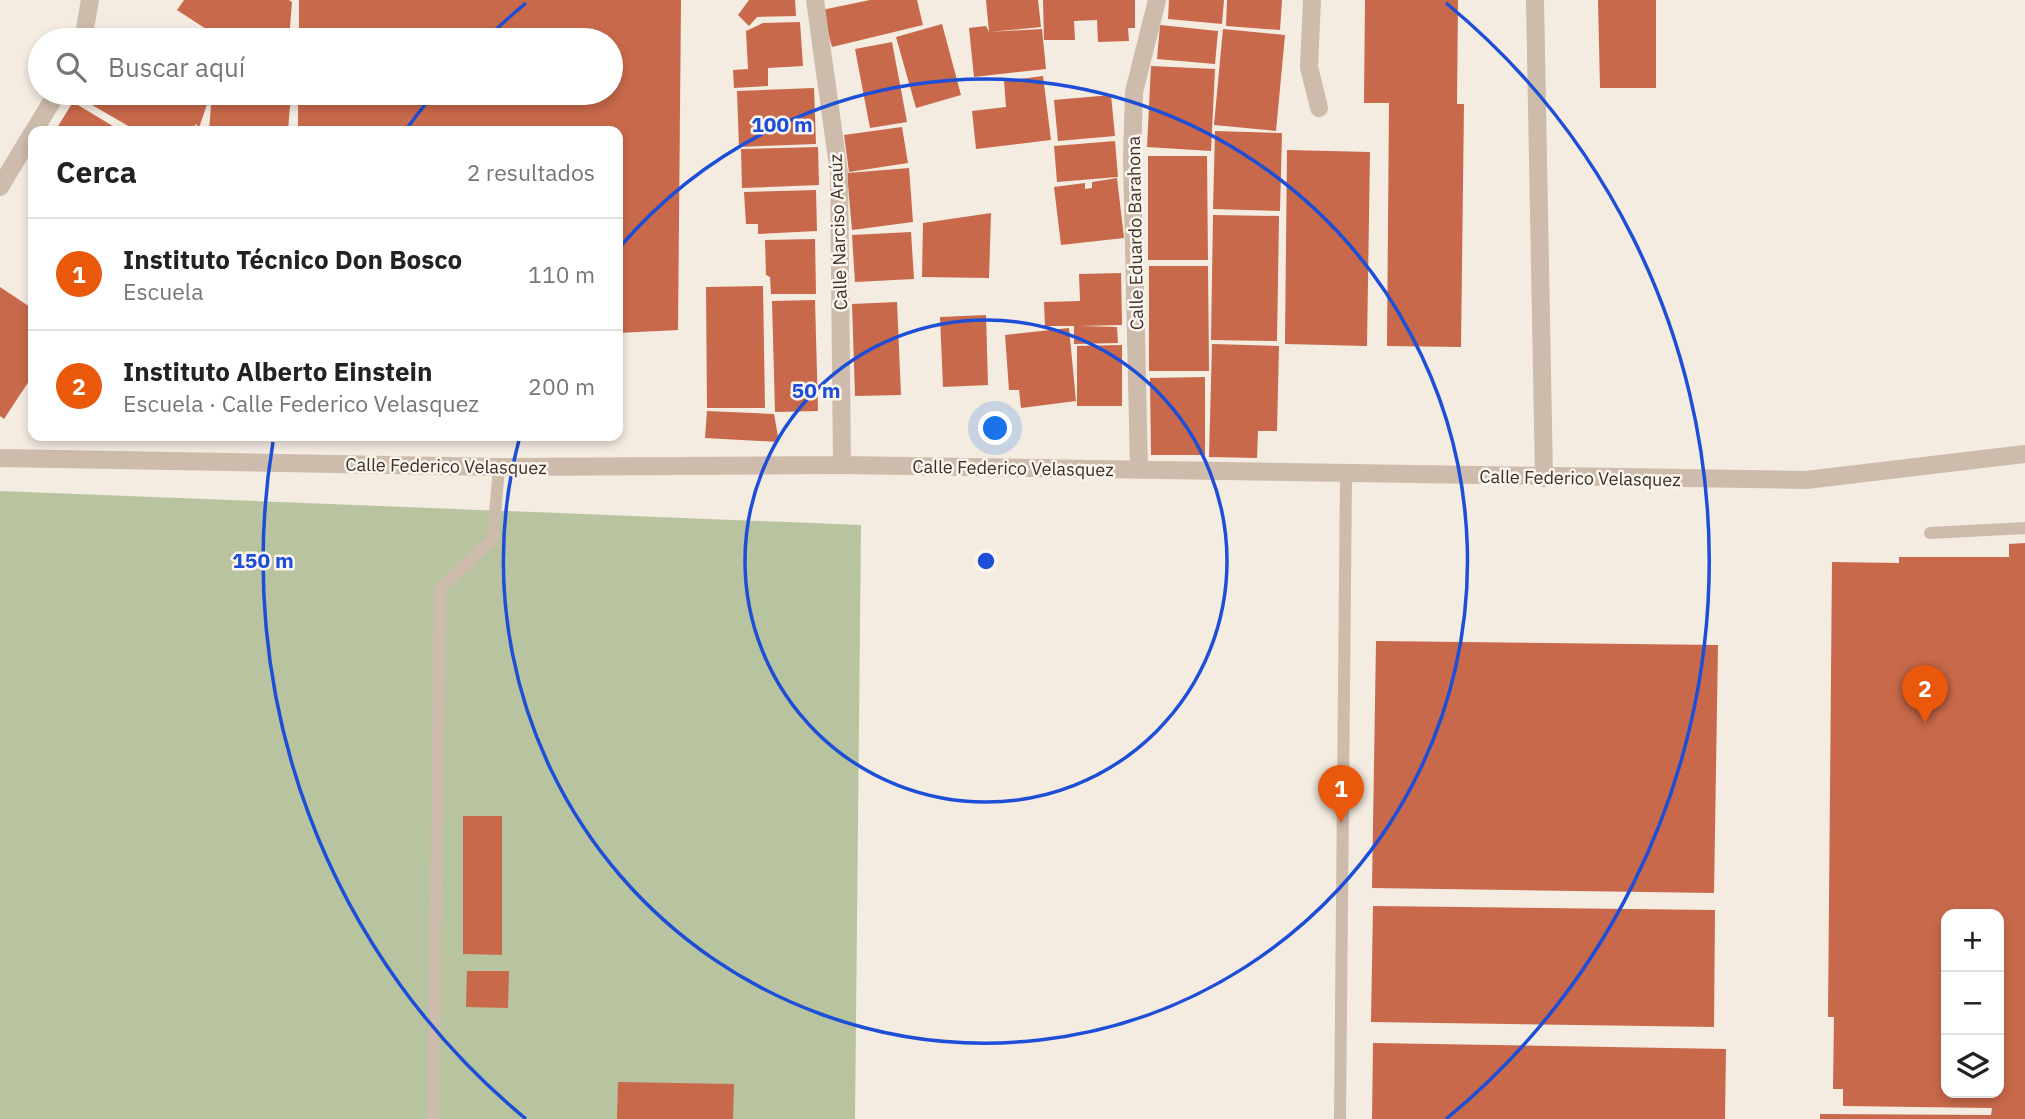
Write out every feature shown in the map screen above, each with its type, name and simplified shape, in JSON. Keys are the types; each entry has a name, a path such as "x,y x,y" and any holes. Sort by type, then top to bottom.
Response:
{"street":[{"path":"85,28 90,0"},
{"name":"Calle Narciso Araúz","path":"815,0 839,173 842,465"},
{"name":"Calle Eduardo Barahona","path":"1139,470 1132,159 1134,92 1157,0"},
{"path":"1312,0 1309,67 1319,108"},
{"path":"1535,0 1544,478"},
{"path":"38,126 50,105"},
{"path":"0,187 28,142"},
{"name":"Calle Federico Velasquez","path":"0,458 499,467 842,465 1346,475 1806,480 2025,454"}],"lane":[{"path":"433,1119 440,589 493,539 499,467"},
{"path":"1340,1119 1346,475"},
{"path":"1930,533 2025,528"}],"green space":[{"path":"0,491 861,525 855,1119 0,1119"}],"building":[{"path":"184,0 292,2 290,28 205,28 177,10"},
{"path":"299,0 681,0 678,330 623,333 623,126 298,126 298,105 623,105 623,28 299,28"},
{"path":"749,0 795,0 796,16 757,17 749,26 738,15"},
{"path":"870,0 917,0 923,25 832,47 822,10"},
{"path":"986,0 1038,0 1041,27 989,32"},
{"path":"1043,0 1135,0 1135,28 1128,28 1129,41 1098,42 1097,20 1074,21 1075,40 1044,40"},
{"path":"1169,0 1224,0 1222,24 1168,19"},
{"path":"1227,0 1282,0 1280,30 1226,26"},
{"path":"1365,0 1458,0 1457,104 1464,104 1461,347 1387,346 1389,103 1364,103"},
{"path":"1598,0 1656,0 1656,88 1600,88"},
{"path":"800,22 803,66 768,68 768,86 734,88 733,70 748,69 746,31 763,23"},
{"path":"942,24 961,95 916,108 896,37"},
{"path":"1160,25 1218,31 1215,64 1157,59"},
{"path":"986,26 989,32 1042,29 1046,69 974,77 969,28"},
{"path":"1223,29 1285,35 1276,131 1214,125"},
{"path":"892,42 907,122 870,128 855,49"},
{"path":"1151,66 1215,69 1211,151 1147,147"},
{"path":"1043,76 1051,140 976,149 972,111 1006,107 1004,81"},
{"path":"814,88 816,144 739,147 737,91"},
{"path":"1111,95 1115,136 1058,141 1054,100"},
{"path":"71,105 78,105 113,126 58,126"},
{"path":"92,105 207,105 200,126 128,126"},
{"path":"211,105 290,105 288,126 209,126"},
{"path":"902,127 908,163 849,172 844,135"},
{"path":"1215,131 1282,133 1280,211 1213,209"},
{"path":"1115,141 1118,177 1057,182 1054,146"},
{"path":"818,147 819,185 742,188 741,149"},
{"path":"1287,150 1370,152 1367,346 1285,344"},
{"path":"1148,156 1207,156 1208,260 1148,260"},
{"path":"909,168 913,222 852,230 847,173"},
{"path":"1117,178 1124,238 1061,245 1054,187 1085,183 1085,189 1092,188 1092,182"},
{"path":"816,190 817,231 758,234 758,224 746,224 744,192"},
{"path":"991,213 989,278 922,277 923,223"},
{"path":"1213,215 1279,216 1277,341 1211,340"},
{"path":"911,232 914,279 855,282 852,235"},
{"path":"815,239 816,294 771,294 770,277 766,275 765,240"},
{"path":"1149,266 1208,266 1209,371 1149,371"},
{"path":"1121,273 1122,325 1080,326 1117,327 1118,343 1074,344 1074,326 1045,326 1044,302 1080,301 1079,274"},
{"path":"763,286 765,408 707,408 706,287"},
{"path":"0,287 28,306 28,383 4,419 0,416"},
{"path":"815,300 818,411 775,412 772,301"},
{"path":"897,302 901,395 855,396 852,304"},
{"path":"986,315 988,385 943,387 940,317"},
{"path":"1069,328 1076,401 1021,408 1019,390 1009,390 1005,335"},
{"path":"1212,344 1279,346 1277,431 1258,431 1257,458 1209,457"},
{"path":"1122,345 1122,406 1077,406 1077,346"},
{"path":"1205,377 1205,455 1151,455 1150,378"},
{"path":"707,411 774,414 779,442 705,438"},
{"path":"2025,543 2025,1119 1820,1119 1820,1114 1991,1115 1992,1108 1843,1106 1843,1089 1833,1089 1834,1017 1828,1017 1832,562 1899,563 1899,557 2009,557 2009,544"},
{"path":"1376,641 1718,645 1714,893 1372,888"},
{"path":"463,816 502,816 502,955 463,954"},
{"path":"1373,906 1715,910 1714,1027 1371,1022"},
{"path":"467,971 509,971 508,1008 466,1007"},
{"path":"1373,1043 1726,1049 1725,1119 1372,1119"},
{"path":"618,1082 734,1084 733,1119 617,1119"}],"place":[{"name":"Instituto Alberto Einstein","path":"1925,723"},
{"name":"Instituto Técnico Don Bosco","path":"1341,823"}]}
